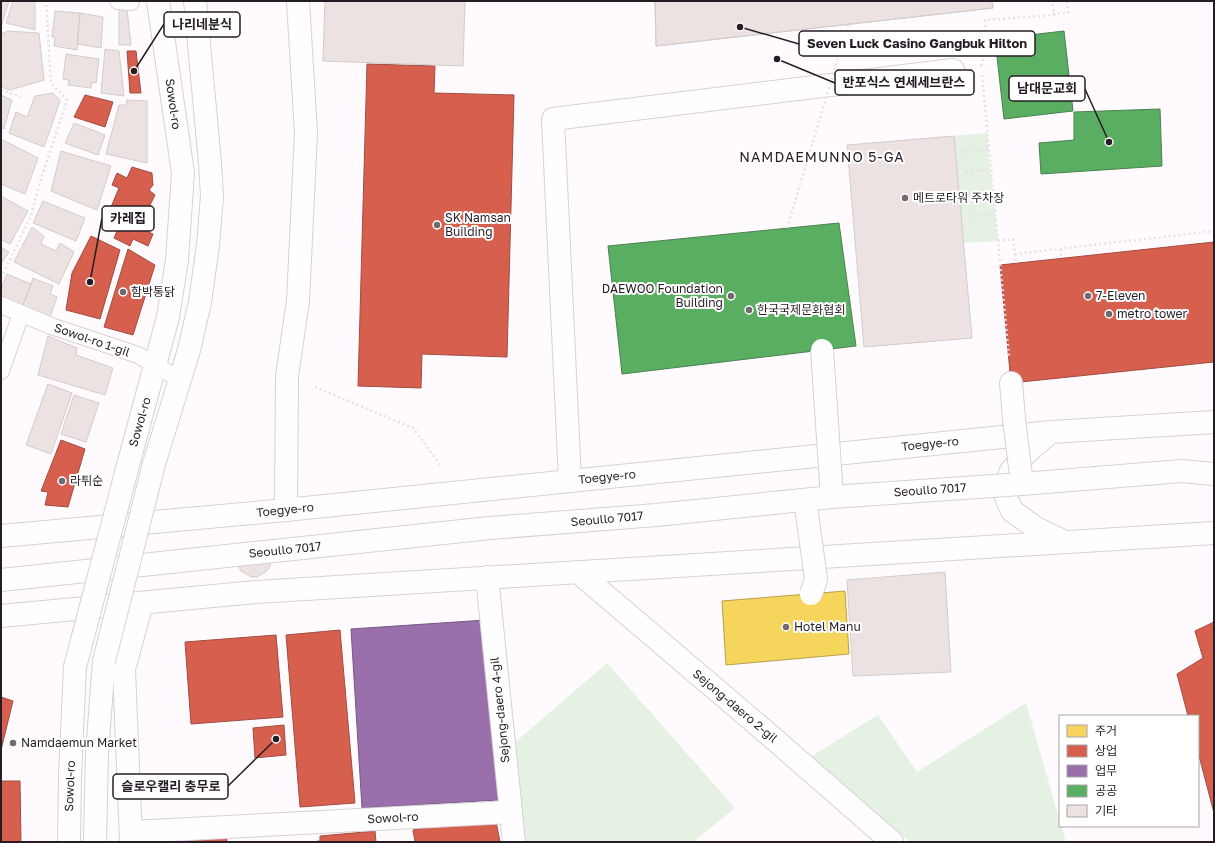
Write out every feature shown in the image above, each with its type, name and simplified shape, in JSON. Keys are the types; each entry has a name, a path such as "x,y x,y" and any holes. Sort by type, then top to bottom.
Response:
{"main road":[{"name":"Sowol-ro","path":"69,842 70,775 75,667 127,469 156,366 168,317 177,260 183,173 158,1"},
{"path":"95,842 97,753 104,661 154,464 189,350 200,302 208,245 212,196 195,1"},
{"path":"286,510 287,376 298,301 306,133 298,1"},
{"path":"570,481 553,119 953,70"},
{"path":"822,350 832,497"},
{"path":"1011,383 1022,484"},
{"name":"Toegye-ro","path":"1,536 286,510 1051,432 1214,422"},
{"path":"1051,432 1026,453 1011,471 1003,490 1012,511 1036,528 1066,542"},
{"name":"Seoullo 7017","path":"1,580 490,528 656,515 832,497 1182,471 1214,474"},
{"path":"805,500 816,579 811,594"},
{"path":"1,616 256,592 1214,533"},
{"name":"Sejong-daero 2-gil","path":"578,572 766,732 892,842"},
{"name":"Sejong-daero 4-gil","path":"487,577 514,842"},
{"name":"Sowol-ro","path":"142,602 124,669 131,837 511,812"}],"lane":[{"name":"Sowol-ro 1-gil","path":"1,305 51,326 138,355 180,380"},
{"path":"1,371 21,314"}],"path":[{"path":"1,278 31,216 40,182 67,100 52,83 46,1"},
{"path":"1053,1 1054,14 1068,14 1067,1"},
{"path":"1011,383 981,68 987,44 985,20 1054,15 1053,1"},
{"path":"787,228 848,25"},
{"path":"1,90 21,97"},
{"path":"956,153 988,150"},
{"path":"966,172 990,169"},
{"path":"968,193 993,191"},
{"path":"970,216 995,214"},
{"path":"1015,254 1214,231"},
{"path":"998,241 1013,239 1016,264"},
{"path":"1061,249 1061,258"},
{"path":"287,376 413,428"}],"green space":[{"path":"988,133 988,149 998,241 963,243 954,136"},
{"path":"607,663 735,808 693,842 514,842 504,752"},
{"path":"1026,703 1059,818 1059,827 1061,827 1066,842 910,842 810,757 878,715 917,772"}],"building: 주거":[{"name":"Hotel Manu","path":"845,591 849,654 726,665 722,601"}],"building: 상업":[{"path":"127,51 136,51 141,93 130,93"},
{"name":"SK Namsan Building","path":"367,64 435,66 434,93 514,95 507,357 422,354 421,388 358,386"},
{"path":"85,95 113,102 105,127 74,117"},
{"path":"132,167 152,173 153,185 149,190 155,195 149,207 154,209 148,217 154,219 148,232 153,234 148,246 133,239 130,246 114,238 117,231 104,224 119,188 112,185 117,173 127,178"},
{"path":"91,236 120,250 100,319 66,310 72,273"},
{"name":"metro tower","path":"1214,242 1214,362 1011,383 1000,265"},
{"path":"128,249 155,265 133,335 104,327"},
{"path":"61,440 85,449 68,507 45,505 48,492 41,491"},
{"path":"1214,622 1214,813 1199,756 1199,715 1188,715 1177,674 1203,658 1195,631"},
{"path":"340,630 355,803 300,807 286,635"},
{"path":"276,635 283,717 191,724 185,642"},
{"path":"1,697 13,701 1,750"},
{"path":"284,725 286,755 255,758 253,728"},
{"path":"1,781 20,781 21,842 1,842"},
{"path":"495,816 500,842 415,842 413,830"},
{"path":"375,831 376,842 311,842 320,841 320,836"},
{"path":"226,834 227,842 180,842 179,839"}],"building: 업무":[{"path":"486,620 498,800 362,808 351,629"}],"building: 공공":[{"path":"1064,31 1073,111 1004,119 995,39"},
{"path":"1160,109 1162,166 1041,174 1039,143 1074,140 1074,112"},
{"name":"DAEWOO Foundation Building","path":"839,223 856,346 622,374 608,246"}],"building: 기타":[{"path":"1,1 9,1 1,27"},
{"path":"13,1 35,1 35,30 6,23"},
{"path":"325,1 465,1 463,66 323,61"},
{"path":"655,1 992,1 993,8 656,46"},
{"path":"655,1 992,1 993,8 656,46"},
{"path":"119,9 127,10 131,45 119,45"},
{"path":"55,11 80,13 77,50 54,46 55,37 52,37"},
{"path":"80,13 103,17 101,48 77,44"},
{"path":"8,31 39,33 44,80 10,90 1,87 1,34"},
{"path":"105,49 119,51 124,96 101,93"},
{"path":"66,54 99,59 96,83 92,82 91,88 68,85 69,80 63,79"},
{"path":"53,93 60,101 44,147 9,133 16,112 27,117 35,96"},
{"path":"1,95 12,100 4,129 1,127"},
{"path":"127,100 147,101 147,163 106,154 119,105 126,105"},
{"path":"74,123 105,135 98,155 65,143"},
{"name":"메트로타워 주차장","path":"954,136 972,338 864,347 847,145"},
{"path":"1,139 38,158 25,194 1,184"},
{"path":"61,151 111,166 97,210 51,191"},
{"path":"1,196 28,211 10,244 1,240"},
{"path":"43,201 85,218 76,241 33,223"},
{"path":"32,227 44,236 41,244 56,251 60,243 74,252 59,284 14,262"},
{"path":"1,247 9,252 1,264"},
{"path":"7,274 31,284 21,310 1,303 1,289"},
{"path":"33,278 53,286 50,294 57,297 49,320 21,310"},
{"path":"48,336 77,348 76,355 113,368 105,395 38,375"},
{"path":"48,384 72,393 51,454 26,445"},
{"path":"74,395 99,403 86,442 61,434"},
{"path":"248,543 259,543 271,561 267,571 257,577 251,577 241,571 236,561"},
{"path":"945,572 951,672 853,676 847,580"}],"place":[{"name":"Seven Luck Casino Gangbuk Hilton","path":"740,27"},
{"name":"반포식스 연세세브란스","path":"777,59"},
{"name":"나리네분식","path":"134,71"},
{"name":"남대문교회","path":"1109,142"},
{"name":"메트로타워 주차장","path":"905,198"},
{"name":"SK Namsan Building","path":"437,225"},
{"name":"카레집","path":"90,282"},
{"name":"함박통닭","path":"123,292"},
{"name":"DAEWOO Foundation Building","path":"731,296"},
{"name":"7-Eleven","path":"1088,296"},
{"name":"한국국제문화협회","path":"749,310"},
{"name":"metro tower","path":"1109,314"},
{"name":"라튀순","path":"62,481"},
{"name":"Hotel Manu","path":"786,627"},
{"name":"슬로우캘리 충무로","path":"276,739"},
{"name":"Namdaemun Market","path":"13,743"}],"district":[{"name":"NAMDAEMUNNO 5-GA","path":"822,157"}]}
